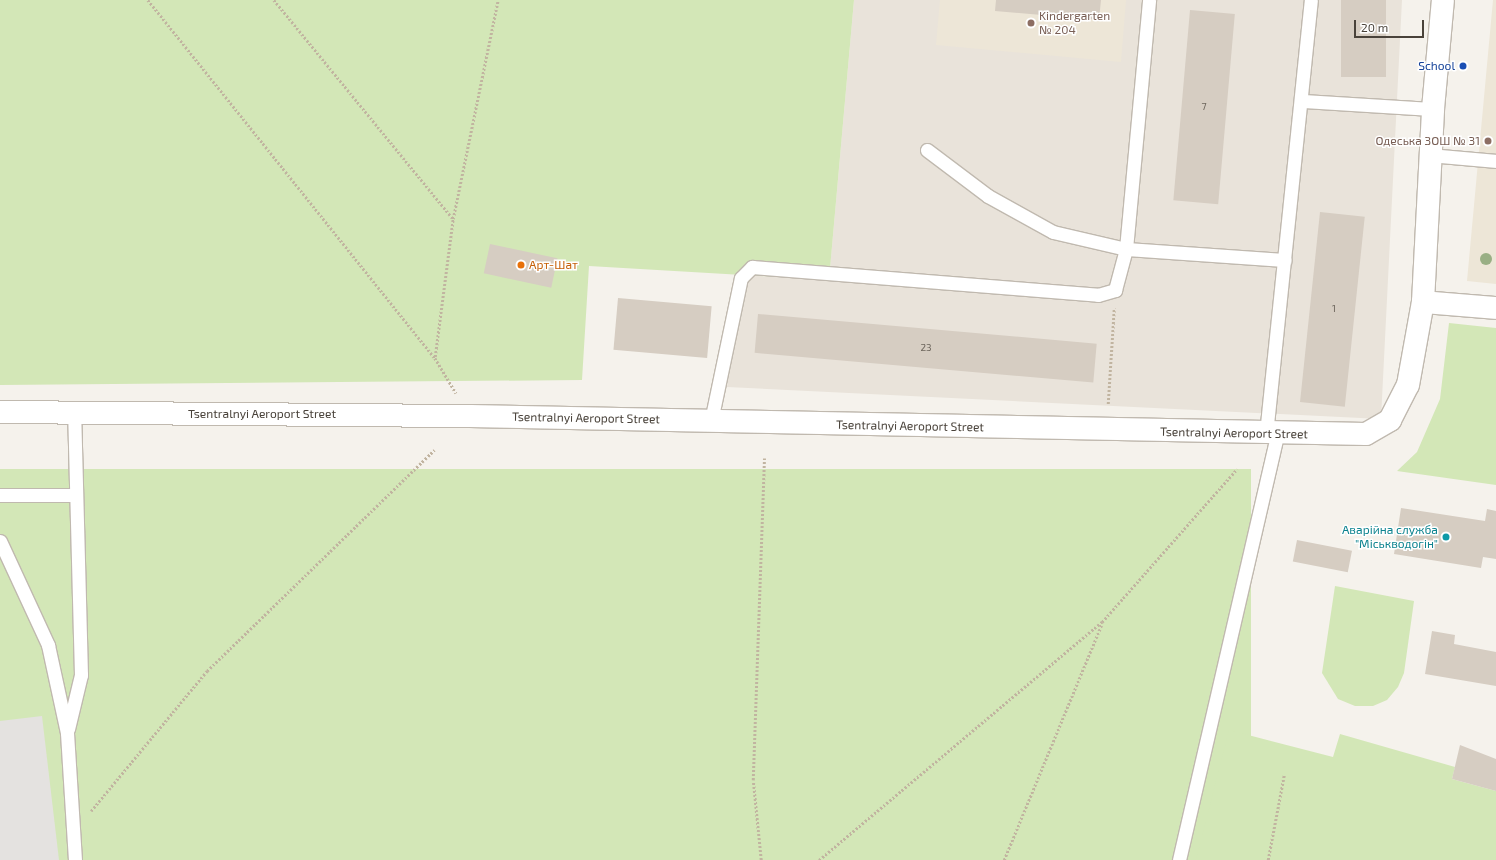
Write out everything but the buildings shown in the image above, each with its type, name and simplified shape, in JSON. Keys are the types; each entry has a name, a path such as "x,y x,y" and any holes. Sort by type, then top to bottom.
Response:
{"street":[{"name":"Tsentralnyi Aeroport Street","path":"0,412 470,416 1272,434 1366,434 1390,420 1408,385 1424,302 1430,155 1443,0"},
{"path":"1424,302 1496,308"}],"lane":[{"path":"711,421 742,278 752,267 1098,295 1115,290 1126,249 1149,0"},
{"path":"1179,860 1272,434 1285,260 1311,0"},
{"path":"1302,101 1433,109"},
{"path":"927,150 988,196 1053,232 1126,249 1285,260"},
{"path":"1430,155 1496,161"},
{"path":"67,733 81,675 74,412"},
{"path":"0,495 76,495"},
{"path":"0,541 48,645 67,733 75,860"}],"path":[{"path":"148,0 435,358 470,416"},
{"path":"274,0 453,218"},
{"path":"435,358 453,218 498,0"},
{"path":"1108,404 1115,290"},
{"path":"73,833 207,671 434,450"},
{"path":"761,860 753,780 764,458"},
{"path":"819,860 1102,622 1237,469"},
{"path":"1004,860 1102,622"},
{"path":"1268,860 1284,775"}],"shaded area":[{"path":"854,0 1402,0 1381,419 727,387 742,275 829,280"},
{"name":"Kindergarten № 204","path":"940,0 1126,0 1121,62 936,45"},
{"name":"Одеська ЗОШ № 31","path":"1493,0 1496,0 1496,284 1467,281"},
{"path":"42,716 59,860 0,860 0,721"}],"green space":[{"path":"0,0 854,0 829,280 589,266 582,380 0,385"},
{"path":"1449,323 1496,328 1496,485 1397,471 1417,452 1440,399"},
{"path":"0,469 1251,469 1251,860 0,860"},
{"path":"1335,586 1414,601 1404,673 1398,687 1387,700 1373,706 1355,706 1338,699 1322,673"},
{"path":"1229,730 1333,757 1340,734 1455,767 1452,779 1496,791 1496,860 1196,860"}],"place":[{"name":"Kindergarten № 204","path":"1031,23"},
{"name":"School","path":"1463,66"},
{"name":"Одеська ЗОШ № 31","path":"1488,141"},
{"name":"Арт-Шат","path":"521,265"},
{"name":"Аварійна служба \"Міськводогін\"","path":"1446,537"}]}
